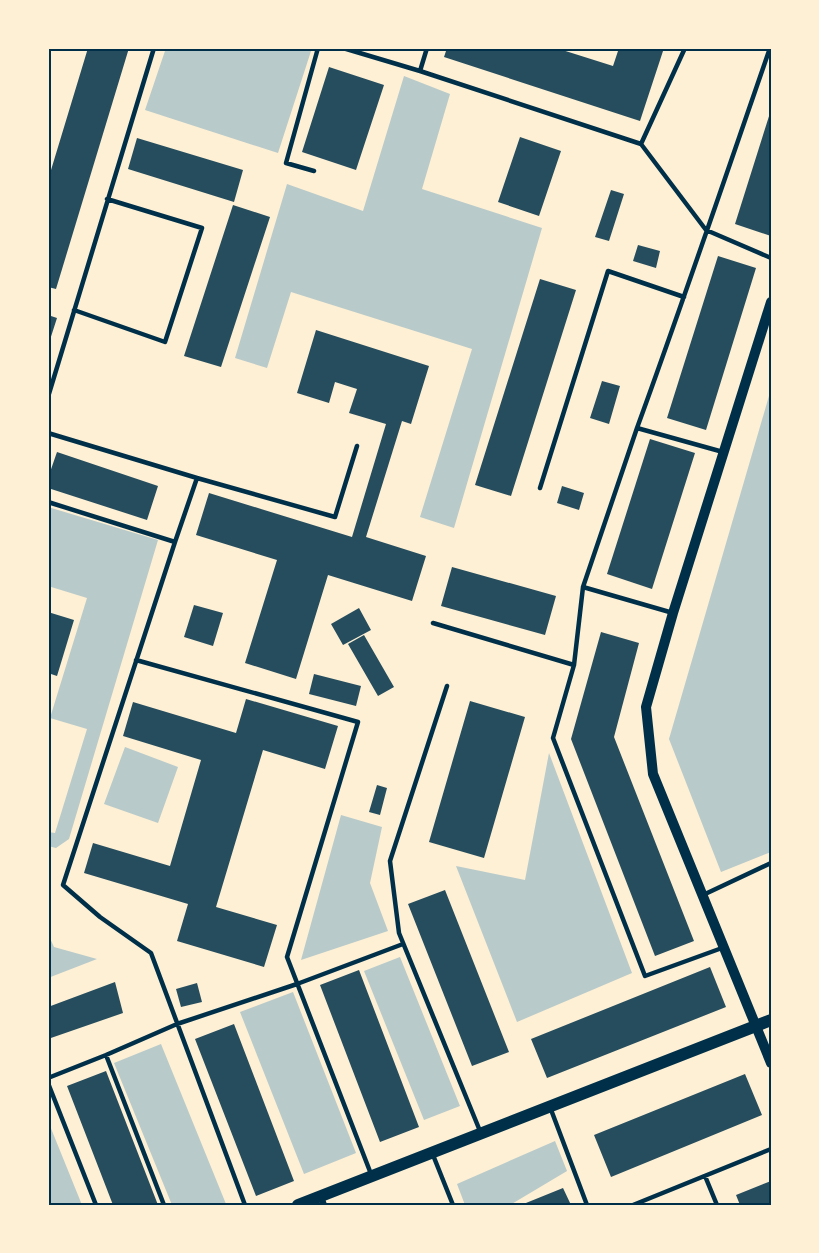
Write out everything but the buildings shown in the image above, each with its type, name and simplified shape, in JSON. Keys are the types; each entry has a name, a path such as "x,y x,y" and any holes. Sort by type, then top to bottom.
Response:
{"main road":[{"path":"298,1205 322,1201 372,1176 771,1020"}],"street":[{"path":"771,302 673,613 646,707 653,774 771,1063"}],"lane":[{"path":"48,397 154,48"},
{"path":"314,171 286,163 318,48"},
{"path":"344,48 641,144 706,230 771,258"},
{"path":"420,71 427,48"},
{"path":"641,144 685,48"},
{"path":"724,947 645,976 553,738 574,665 583,587 770,48"},
{"path":"74,310 165,342 202,228 107,199"},
{"path":"540,488 608,271 684,297"},
{"path":"637,428 724,452"},
{"path":"48,433 335,517 357,447"},
{"path":"196,478 63,885 100,917 151,953 245,1205"},
{"path":"48,502 175,542"},
{"path":"583,587 673,613"},
{"path":"433,623 574,665"},
{"path":"136,660 358,722 287,957 372,1176"},
{"path":"447,686 390,861 399,933 481,1134"},
{"path":"702,895 771,863"},
{"path":"48,1078 177,1024 297,984 403,944"},
{"path":"106,1055 164,1205"},
{"path":"48,1083 96,1205"},
{"path":"550,1107 587,1205"},
{"path":"633,1205 771,1149"},
{"path":"432,1153 453,1205"},
{"path":"705,1176 717,1205"}],"shaded area":[{"path":"166,48 312,48 278,153 145,110"},
{"path":"404,76 450,94 422,189 542,228 454,528 420,517 472,349 291,292 267,368 235,358 287,184 363,211"},
{"path":"771,389 771,852 721,872 669,739"},
{"path":"48,507 158,540 69,839 56,848 48,846 48,832 55,833 87,729 50,718 87,598 48,586"},
{"path":"125,747 178,767 158,823 104,804"},
{"path":"549,753 632,973 517,1022 456,866 525,880"},
{"path":"341,815 382,827 370,883 388,931 301,960"},
{"path":"48,934 54,947 97,959 48,978"},
{"path":"400,957 460,1106 424,1120 364,971"},
{"path":"293,992 356,1153 304,1174 240,1012"},
{"path":"161,1044 226,1204 172,1205 114,1063"},
{"path":"48,1121 82,1205 48,1205"},
{"path":"555,1141 567,1171 510,1205 465,1205 457,1184"}]}
